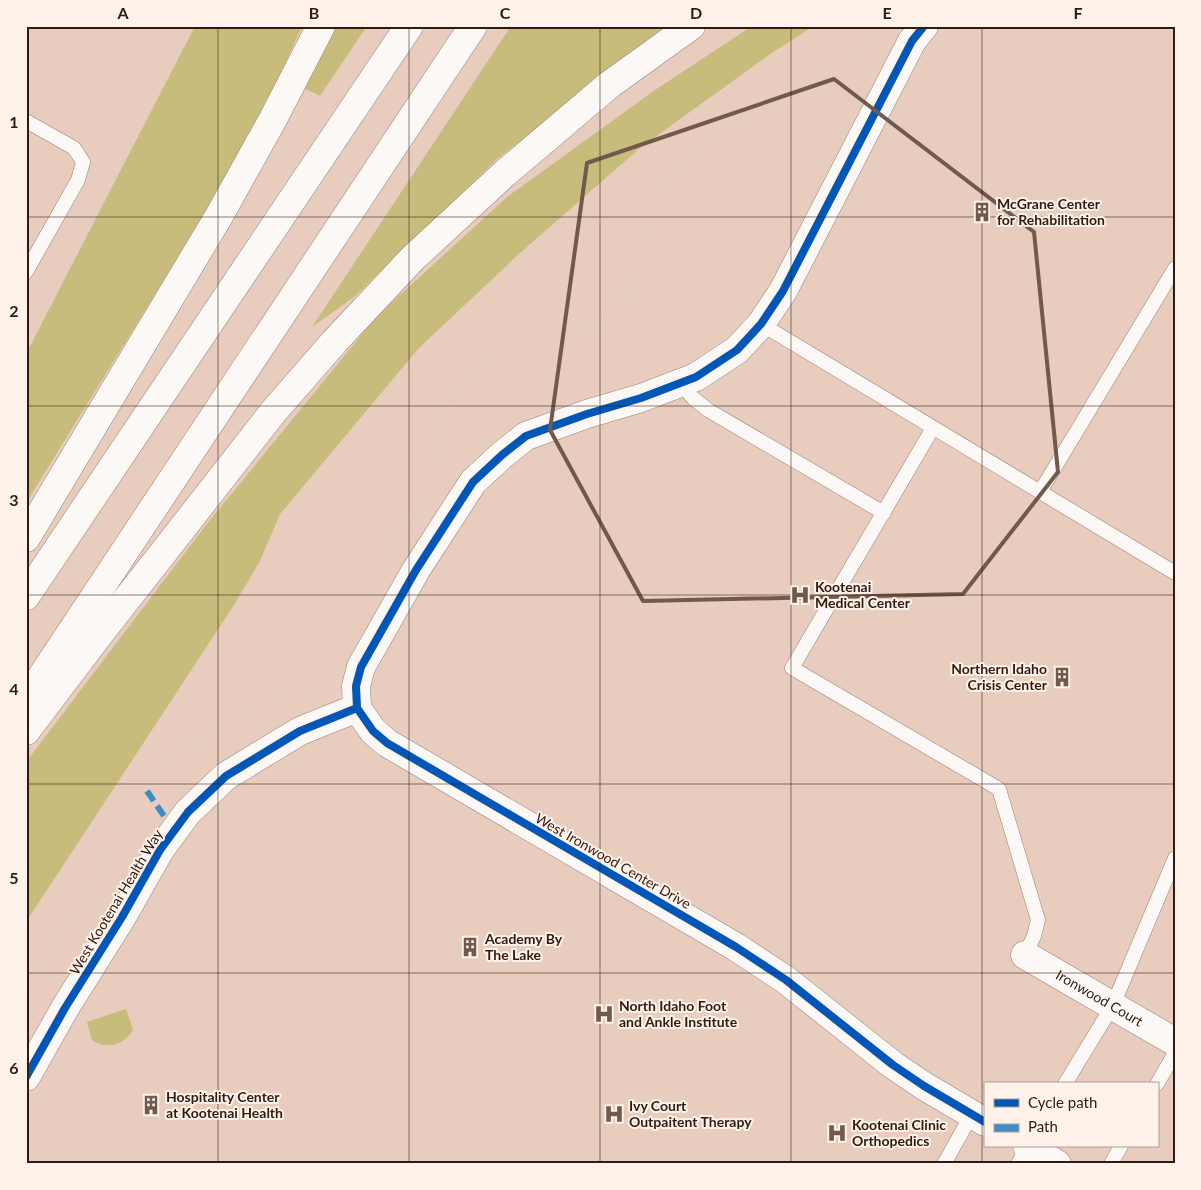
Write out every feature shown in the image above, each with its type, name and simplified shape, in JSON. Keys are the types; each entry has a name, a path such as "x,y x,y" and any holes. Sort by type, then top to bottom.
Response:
{"main road":[{"path":"26,538 219,216 274,118 321,26"},
{"path":"26,596 409,26"},
{"path":"26,700 472,26"},
{"path":"26,731 274,411 335,341 413,258 504,174 609,85 691,26"},
{"path":"358,708 356,686 361,667 416,570 473,482 526,436 587,414 641,398 696,377 737,350 761,324 783,291 912,41 924,26"},
{"name":"West Kootenai Health Way","path":"26,1077 160,850 188,812 226,776 300,731 358,708"},
{"name":"West Ironwood Center Drive","path":"358,708 374,731 387,743 736,947 786,980 924,1086 978,1118"},
{"name":"Ironwood Court","path":"1025,955 1175,1042"},
{"path":"1030,1148 1057,1164"}],"lane":[{"path":"26,121 74,148 83,162 78,180 26,272"},
{"path":"1040,492 1175,268"},
{"path":"761,324 1175,573"},
{"path":"680,383 708,410 884,513"},
{"path":"933,428 792,668 999,790 1038,920 1034,936 1025,955"},
{"path":"1066,1082 1113,1005 1175,858"},
{"path":"1158,1082 1175,1053"},
{"path":"944,1164 978,1118"},
{"path":"1018,1164 1026,1148"},
{"path":"1110,1164 1120,1148"}],"highlighted area":[{"path":"834,79 1034,232 1058,472 963,594 643,601 550,430 587,163"}],"shaded area":[{"path":"195,26 302,26 278,80 212,202 26,503 26,354"},
{"path":"335,26 367,26 320,96 304,88"},
{"path":"511,26 665,26 496,160 354,297 312,327"},
{"path":"752,26 814,26 773,52 640,148 520,253 419,348 280,514 260,561 234,605 26,922 26,762 206,525 377,316 507,197 655,90"},
{"path":"126,1009 133,1030 130,1035 120,1042 109,1045 103,1045 92,1040 87,1022"}],"marked path":[{"path":"147,791 166,819"}],"cycle path":[{"path":"924,26 912,41 783,291 761,324 737,350 696,377 641,398 587,414 526,436 473,482 416,570 361,667 356,686 357,708 373,731 387,743 736,947 786,980 893,1065 924,1086 984,1121"},
{"path":"26,1077 160,850 188,812 226,776 300,731 357,708"}],"place":[{"name":"McGrane Center for Rehabilitation","path":"982,212"},
{"name":"Kootenai Medical Center","path":"800,595"},
{"name":"Northern Idaho Crisis Center","path":"1062,677"},
{"name":"Academy By The Lake","path":"470,947"},
{"name":"North Idaho Foot and Ankle Institute","path":"604,1014"},
{"name":"Hospitality Center at Kootenai Health","path":"151,1105"},
{"name":"Ivy Court Outpaitent Therapy","path":"614,1114"},
{"name":"Kootenai Clinic Orthopedics","path":"837,1133"}]}
